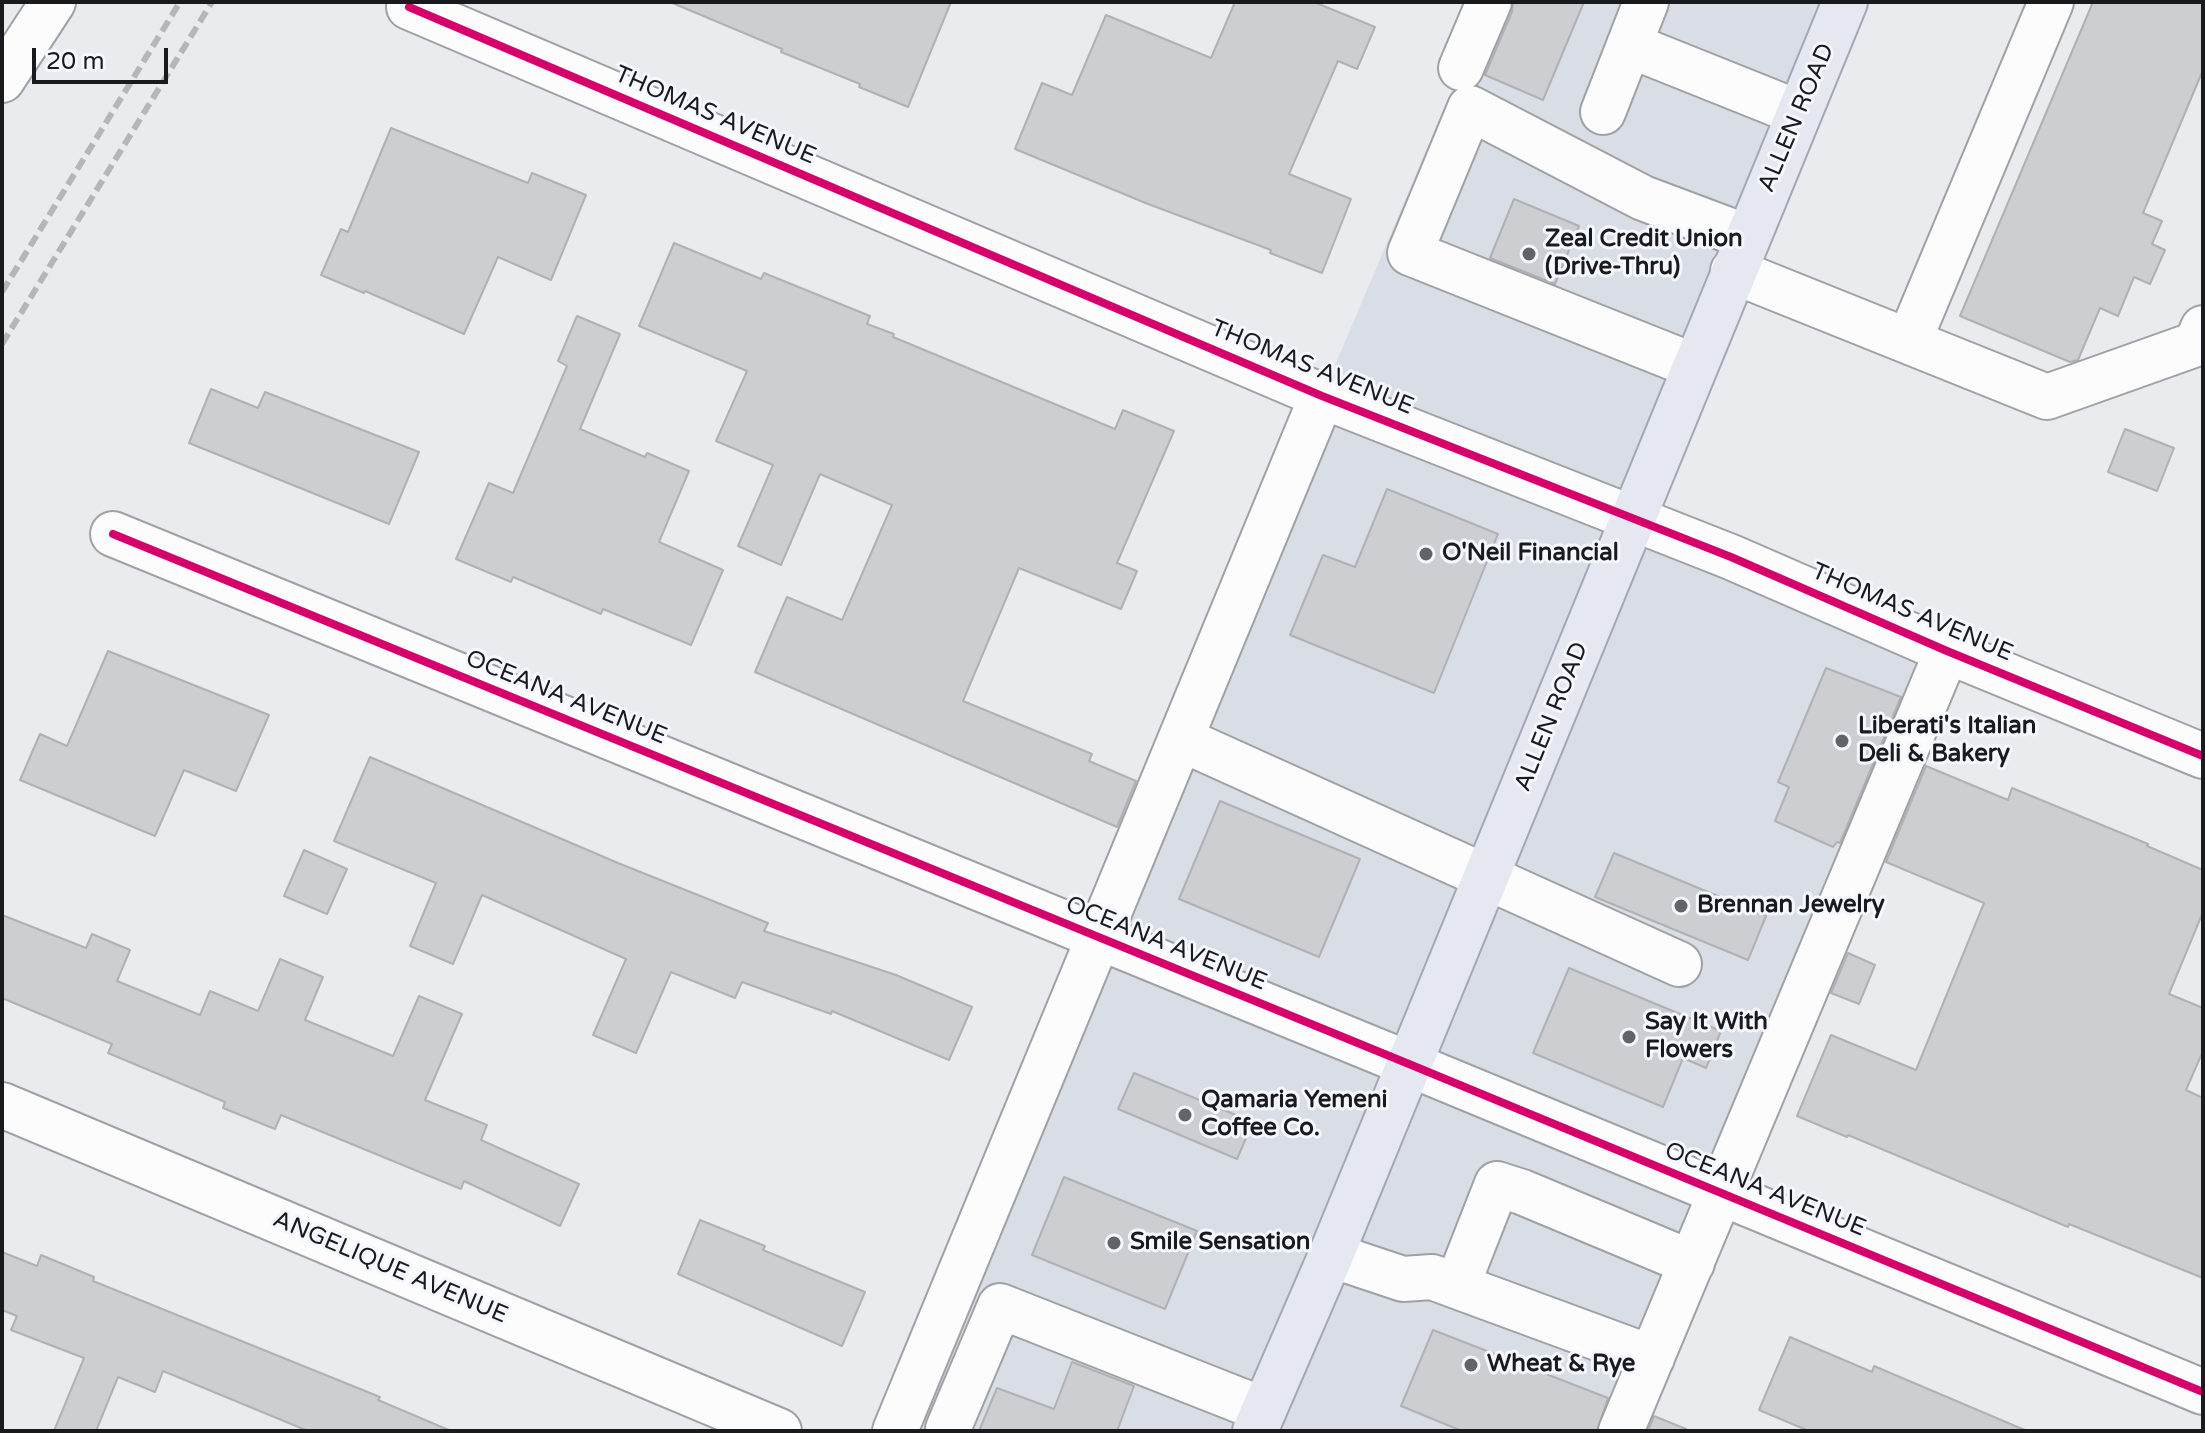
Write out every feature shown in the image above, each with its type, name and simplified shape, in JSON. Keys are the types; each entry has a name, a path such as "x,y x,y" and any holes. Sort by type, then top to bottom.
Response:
{"main road":[{"name":"ALLEN ROAD","path":"1259,1421 1331,1255 1845,2"}],"street":[{"path":"2,80 53,2"},
{"path":"1461,68 1489,2"},
{"path":"1603,112 1646,2"},
{"path":"1909,341 2051,2"},
{"name":"THOMAS AVENUE","path":"409,7 1322,396 1634,518 2203,756"},
{"path":"1629,45 1799,113"},
{"path":"1694,366 1410,253 1470,108 1909,341 2047,397 2201,340"},
{"path":"895,1431 1322,396"},
{"name":"OCEANA AVENUE","path":"113,534 2203,1392"},
{"path":"1621,1431 1947,651"},
{"path":"1181,739 1679,964"},
{"name":"ANGELIQUE AVENUE","path":"2,1105 779,1431"},
{"path":"1457,1286 1497,1184 1692,1263"},
{"path":"1331,1255 1403,1279 1432,1277 1652,1358"},
{"path":"948,1429 1000,1306 1259,1421"}],"shaded area":[{"path":"1489,2 1845,2 1634,517 1947,651 1621,1431 895,1431 1322,396"}],"building":[{"path":"670,2 951,2 908,107"},
{"path":"1235,2 1314,2 1375,27 1357,69 1338,61 1289,174 1351,199 1322,273 1015,149 1042,83 1072,95 1106,15 1211,58"},
{"path":"1513,2 1584,2 1543,100 1485,75 1512,12"},
{"path":"2093,2 2203,2 2203,70 2143,213 2162,221 2152,244 2165,250 2150,284 2134,277 2118,316 2100,308 2078,360 2070,362 1960,316"},
{"path":"391,128 528,183 532,173 586,195 551,280 498,257 464,334 321,275 341,229 348,232"},
{"path":"1514,199 1579,226 1555,284 1490,258"},
{"path":"674,243 761,279 764,273 870,316 867,324 894,334 893,337 1115,429 1123,410 1174,431 1117,563 1137,571 1121,609 1019,568 963,701 1092,754 1089,761 1136,781 1117,827 755,672 787,597 842,620 892,505 820,474 781,565 738,546 773,465 716,441 747,371 639,326"},
{"path":"577,316 620,334 580,429 645,457 647,453 689,471 659,542 723,570 691,645 603,609 601,614 513,577 511,582 456,559 489,483 513,493 567,366 558,361"},
{"path":"211,389 258,408 265,392 419,452 389,524 189,443"},
{"path":"2125,429 2174,448 2157,491 2108,472"},
{"path":"1387,489 1498,534 1434,693 1290,635 1323,555 1355,567"},
{"path":"108,651 269,715 236,791 184,770 155,836 20,780 40,734 67,746"},
{"name":"Liberati's Italian Deli & Bakery","path":"1826,668 1901,697 1840,843 1833,847 1775,821 1789,787 1778,782"},
{"path":"370,757 768,923 764,931 896,975 972,1007 949,1060 832,1011 831,1014 742,982 735,998 671,972 636,1053 593,1035 626,959 482,895 453,964 410,946 436,883 334,841"},
{"path":"1926,766 2008,800 2012,788 2203,870 2203,912 2169,994 2203,1008 2203,1051 2186,1090 2203,1098 2203,1278 2069,1224 2068,1227 1797,1116 1831,1035 1916,1070 1984,903 1886,862"},
{"path":"1220,801 1360,859 1319,957 1179,899"},
{"path":"304,850 347,869 327,914 284,896"},
{"name":"Brennan Jewelry","path":"1614,853 1766,916 1748,960 1595,897"},
{"path":"2,915 86,948 92,934 130,950 117,981 200,1015 210,991 258,1011 280,959 323,977 305,1020 393,1056 419,996 462,1014 425,1100 487,1125 481,1140 579,1184 560,1226 464,1181 461,1189 281,1115 275,1129 223,1108 225,1102 108,1053 112,1044 2,998"},
{"path":"1848,953 1875,965 1859,1004 1831,993"},
{"name":"Say It With Flowers","path":"1569,968 1721,1031 1706,1068 1683,1058 1663,1107 1533,1053"},
{"name":"Qamaria Yemeni Coffee Co.","path":"1134,1073 1253,1122 1237,1159 1118,1109"},
{"name":"Smile Sensation","path":"1064,1177 1197,1231 1165,1309 1032,1255"},
{"path":"700,1220 865,1292 842,1346 678,1274"},
{"path":"2,1252 37,1266 41,1255 94,1277 93,1281 380,1397 378,1400 451,1431 308,1431 163,1371 155,1392 118,1377 96,1431 54,1431 84,1358 11,1330 17,1316 2,1310"},
{"name":"Wheat & Rye","path":"1433,1330 1608,1398 1597,1431 1462,1431 1401,1406"},
{"path":"1790,1337 1872,1372 1874,1366 2027,1431 1809,1431 1759,1410"},
{"path":"1072,1362 1134,1386 1117,1431 979,1431 997,1388 1054,1409"},
{"path":"1654,1416 1686,1429 1648,1431"}],"railway":[{"path":"2,292 180,2"},
{"path":"2,344 212,2"}],"cycle path":[{"path":"409,7 1322,396 1731,557 1947,651 2203,756"},
{"path":"113,534 2203,1392"}],"place":[{"name":"Zeal Credit Union (Drive-Thru)","path":"1529,254"},
{"name":"O'Neil Financial","path":"1426,554"},
{"name":"Liberati's Italian Deli & Bakery","path":"1842,741"},
{"name":"Brennan Jewelry","path":"1681,906"},
{"name":"Say It With Flowers","path":"1629,1037"},
{"name":"Qamaria Yemeni Coffee Co.","path":"1185,1115"},
{"name":"Smile Sensation","path":"1114,1243"},
{"name":"Wheat & Rye","path":"1471,1365"}]}
